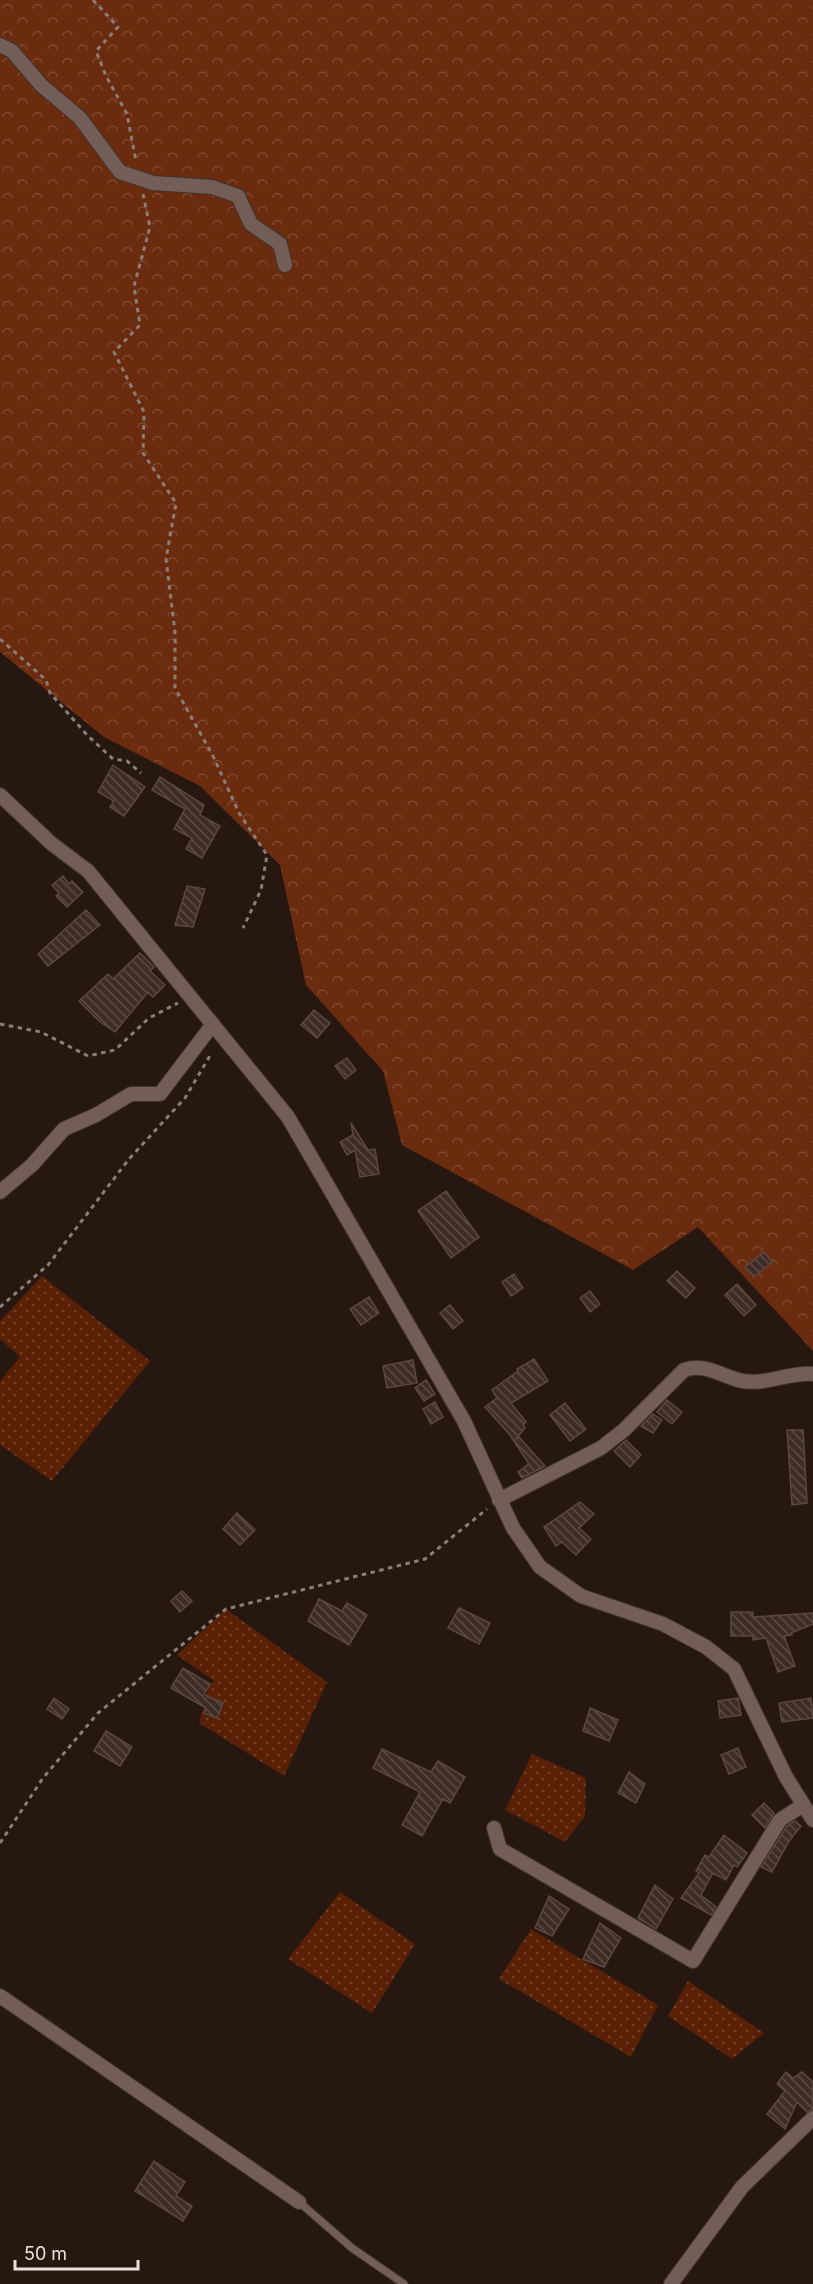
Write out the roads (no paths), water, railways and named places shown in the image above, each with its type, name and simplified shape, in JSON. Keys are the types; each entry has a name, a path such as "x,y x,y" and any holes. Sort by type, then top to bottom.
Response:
{"street":[{"path":"0,45 12,51 41,85 80,118 120,172 153,183 212,187 238,196 251,224 280,244 285,265"},
{"path":"0,795 52,844 88,871 288,1117 464,1421 513,1528 540,1567 581,1596 663,1624 706,1647 734,1669 803,1805 813,1820"},
{"path":"0,1192 32,1165 64,1129 96,1115 131,1094 160,1094 217,1030"},
{"path":"500,1500 601,1448 624,1430 684,1370 693,1367 704,1368 744,1381 813,1374"},
{"path":"495,1828 500,1849 693,1962 780,1820 803,1805"},
{"path":"0,1996 299,2202"},
{"path":"671,2284 742,2187 813,2118"}],"lane":[{"path":"299,2202 352,2248 404,2284"}]}
